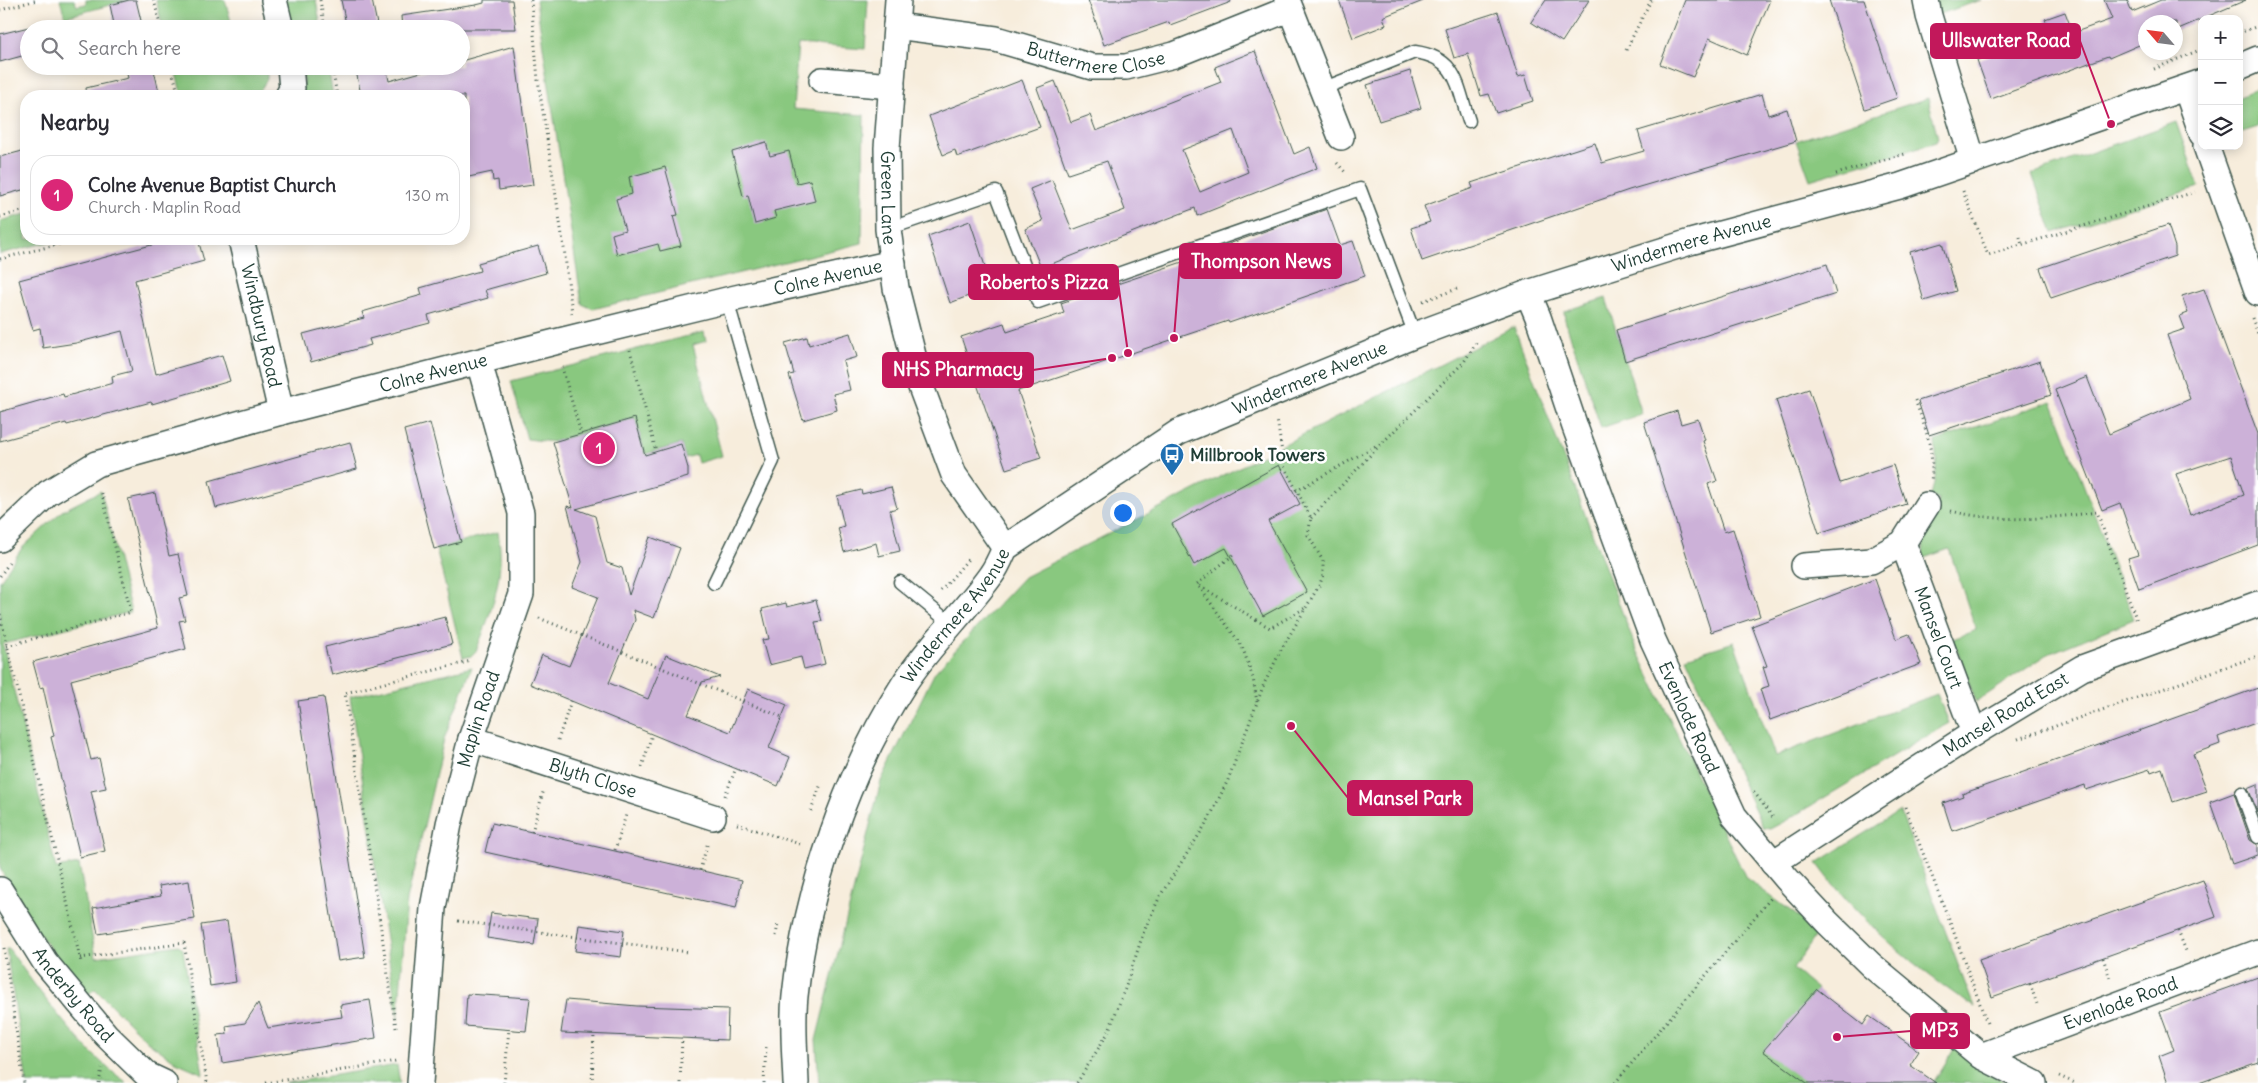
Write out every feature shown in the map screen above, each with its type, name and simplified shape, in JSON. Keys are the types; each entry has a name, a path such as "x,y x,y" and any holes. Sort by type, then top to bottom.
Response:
{"street":[{"path":"274,0 279,20"},
{"name":"Green Lane","path":"898,0 887,148 888,229 905,328 921,387 954,475 1005,548"},
{"path":"1926,0 1964,164"},
{"name":"Buttermere Close","path":"896,26 996,39 1092,66 1126,67 1174,55 1288,4 1341,137"},
{"path":"2243,65 2258,59"},
{"path":"291,75 291,90"},
{"path":"822,80 892,86"},
{"path":"2194,85 2198,110"},
{"name":"Windermere Avenue","path":"796,1083 795,997 806,931 824,860 851,787 884,717 904,683 992,574 1005,548 1179,432 1415,335 1528,293 1690,242 1900,186 2194,85"},
{"path":"2207,150 2258,292"},
{"name":"Windbury Road","path":"242,245 281,412"},
{"name":"Colne Avenue","path":"0,539 48,493 94,465 281,412 555,342 727,300 893,263"},
{"name":"Evenlode Road","path":"1528,293 1653,640 1734,816 1780,871 1828,923 1871,965 1981,1056 2034,1083"},
{"name":"Maplin Road","path":"420,1083 433,917 449,824 472,739 521,594 521,513 479,362"},
{"path":"1804,566 1871,561 1904,543 1927,505"},
{"name":"Mansel Court","path":"1904,543 1974,732"},
{"name":"Mansel Road East","path":"1780,871 1794,849 1974,732 2082,668 2258,604"},
{"name":"Blyth Close","path":"472,739 713,816"},
{"name":"Anderby Road","path":"0,890 44,962 106,1035 150,1080"},
{"name":"Evenlode Road","path":"1981,1056 2258,952"}],"lane":[{"path":"1322,89 1415,52 1431,54 1447,63 1469,121"},
{"path":"888,229 996,192 1038,302 1360,189 1415,335"},
{"path":"714,583 773,461 727,300"},
{"path":"900,582 951,624"},
{"path":"2242,793 2258,837"}],"path":[{"path":"0,10 37,0"},
{"path":"154,0 159,20"},
{"path":"320,0 323,20"},
{"path":"531,0 538,80 564,248 572,316"},
{"path":"1626,50 1651,0"},
{"path":"2243,32 2258,26"},
{"path":"2147,72 2198,51"},
{"path":"173,75 177,90"},
{"path":"334,75 336,90"},
{"path":"1964,164 1988,256 2220,184"},
{"path":"0,217 20,212"},
{"path":"2020,237 2022,245"},
{"path":"0,259 55,245"},
{"path":"1077,1083 1108,1033 1144,931 1160,896 1209,819 1224,788 1257,702 1282,648 1320,584 1323,575 1323,561 1308,535 1311,518 1464,362 1478,339 1480,311"},
{"path":"624,325 656,451"},
{"path":"555,342 581,434"},
{"path":"1273,394 1284,466 1311,518"},
{"path":"1915,400 1932,447 1933,465 1927,505 2000,520 2035,519 2097,512 2146,645"},
{"path":"1296,491 1384,442"},
{"path":"92,491 106,483"},
{"path":"7,646 131,612 100,487"},
{"path":"1198,584 1233,555"},
{"path":"0,576 10,563"},
{"path":"1198,584 1270,628 1305,608"},
{"path":"1198,584 1242,646 1253,678 1257,702"},
{"path":"516,608 782,716"},
{"path":"0,614 82,968"},
{"path":"401,1023 398,1035 345,693 501,653"},
{"path":"2014,741 2258,656"},
{"path":"1751,788 1794,849"},
{"path":"1902,802 1953,930 1989,1029 1982,1025"},
{"path":"713,816 800,844"},
{"path":"1615,1083 1780,871"},
{"path":"433,917 688,952"},
{"path":"2,941 24,1083"},
{"path":"44,962 184,943 208,1083"},
{"path":"504,1083 508,1029"},
{"path":"592,1083 594,1034"},
{"path":"680,1083 682,1039"},
{"path":"266,1083 401,1060"}],"green space":[{"path":"60,0 74,0 77,6 86,4 86,0 129,0 65,17"},
{"path":"156,0 225,0 231,20 161,20"},
{"path":"284,0 316,0 319,20 289,20"},
{"path":"536,0 868,0 865,49 798,44 793,109 864,115 862,243 593,309 582,304"},
{"path":"1936,0 1981,0 1937,15"},
{"path":"176,75 267,75 267,79 261,90 180,90"},
{"path":"303,75 330,75 332,90 302,90"},
{"path":"2258,90 2258,127 2243,132 2243,105 2243,96"},
{"path":"1928,98 1938,138 1936,142 1810,180 1796,141"},
{"path":"2176,122 2199,187 2053,233 2032,174"},
{"path":"20,216 20,245 37,245 0,254 0,221"},
{"path":"1606,298 1642,414 1601,428 1565,320 1564,311"},
{"path":"1514,327 1635,646 1746,878 1818,931 1793,969 1817,989 1810,1083 819,1083 816,1040 881,781 935,672 1024,577"},
{"path":"704,332 706,341 693,345 722,456 698,463 696,455 685,458 681,444 645,454 635,418 553,442 527,439 511,381"},
{"path":"2052,401 2134,619 2048,654 1976,702 1953,639 1976,630 1949,549 1924,558 1925,536 1939,500 1931,496 1937,469 1935,441"},
{"path":"101,491 131,612 3,644 56,868 79,864 96,957 179,945 183,949 203,1074 176,1062 147,1041 95,989 86,996 22,911 0,868 0,581 22,548 62,511"},
{"path":"498,532 500,548 499,578 492,608 476,651 471,656 463,658 436,548"},
{"path":"1734,642 1775,756 1937,694 1949,723 1787,820 1770,829 1763,828 1686,657"},
{"path":"472,667 444,739 407,900 398,1020 350,697"},
{"path":"1900,811 1974,1007 1930,976 1869,924 1817,863"},
{"path":"6,949 9,949 62,1020 94,1055 125,1083 27,1083"},
{"path":"1956,1046 1989,1074 2006,1083 1933,1083"},
{"path":"397,1065 400,1083 286,1083"}],"building":[{"path":"136,0 141,20 113,20 110,5"},
{"path":"341,0 372,0 376,20 345,20"},
{"path":"484,0 512,0 516,29 470,29 470,20 401,20 401,16 484,3"},
{"path":"1088,0 1230,0 1231,2 1170,25 1169,22 1104,45"},
{"path":"1339,0 1423,1 1383,17 1386,25 1353,38"},
{"path":"1546,0 1589,0 1562,42 1531,22"},
{"path":"1685,0 1770,0 1747,55 1709,38 1693,77 1660,64"},
{"path":"1829,0 1864,0 1897,98 1865,109"},
{"path":"2104,0 2127,0 2132,12 2161,0 2246,0 2211,15 2198,15 2198,21 2183,27 2183,15 2138,15 2138,45 2109,58 2108,56 1991,99 1977,60 2050,32 2045,19 2065,12 2073,33 2112,19"},
{"path":"1498,12 1518,77 1525,75 1533,101 1496,113 1489,94 1481,96 1468,54 1454,58 1445,29"},
{"path":"20,29 20,56 0,62 0,34"},
{"path":"514,46 533,185 499,190 498,180 493,181 492,172 470,177 470,90 360,90 357,75 388,75 389,81 411,75 470,75 470,58"},
{"path":"1255,51 1294,154 1310,147 1317,168 1197,216 1195,208 1041,268 1025,229 1043,221 1030,189 1052,180 1072,230 1125,210 1107,161 1068,174 1037,88 1055,81 1071,122 1090,115 1096,131 1221,82 1215,67","holes":["1233,130 1248,172 1200,192 1182,150"]},
{"path":"1410,71 1421,108 1379,121 1367,85"},
{"path":"127,75 155,75 159,90 86,90 86,88 128,78"},
{"path":"1022,80 1040,127 957,157 955,150 943,155 929,116"},
{"path":"1762,94 1768,115 1787,109 1796,141 1629,190 1422,261 1411,228 1430,222 1424,206 1473,188 1471,183 1595,143 1602,163 1644,151 1638,131"},
{"path":"766,142 770,156 789,151 797,183 810,180 815,201 774,211 776,218 755,224 748,195 743,196 732,152"},
{"path":"20,152 20,191 0,196 0,157"},
{"path":"665,167 678,215 673,216 681,246 660,251 658,244 617,255 612,234 625,230 616,199 632,194 629,177"},
{"path":"1327,209 1340,245 1353,241 1365,276 1229,323 1228,321 1018,391 1041,458 1006,469 961,337 1004,323 1007,332 1064,313 1061,303 1209,253 1209,251"},
{"path":"970,221 992,287 950,303 928,236"},
{"path":"2168,225 2175,247 2175,256 2051,298 2040,268"},
{"path":"1942,243 1956,291 1924,301 1910,252"},
{"path":"151,245 200,245 204,261 135,280 156,374 222,355 230,381 152,404 151,402 0,441 0,412 63,394 64,397 113,383 112,376 132,371 122,331 76,343 43,348 40,328 33,330 19,280"},
{"path":"538,246 546,273 485,290 488,298 428,315 430,323 369,339 371,345 311,362 303,334 364,318 362,312 422,295 420,288 480,271 478,263"},
{"path":"1827,264 1836,294 1625,361 1616,330"},
{"path":"2204,289 2258,434 2258,545 2139,589 2128,558 2138,555 2120,503 2102,510 2055,390 2087,377 2109,434 2190,399 2167,335 2185,329 2180,316 2188,313 2182,296","holes":["2231,456 2244,495 2190,515 2176,474"]},
{"path":"850,333 857,357 843,361 850,390 833,394 837,410 803,420 789,375 794,374 785,343 807,337 809,345"},
{"path":"2040,361 2051,395 1929,435 1918,401"},
{"path":"1809,389 1840,483 1893,465 1906,504 1819,533 1776,400"},
{"path":"1677,411 1681,424 1698,419 1705,440 1703,441 1717,481 1708,484 1724,532 1733,529 1760,616 1711,632 1644,422"},
{"path":"635,418 645,455 681,444 688,468 688,477 576,509 595,516 607,563 622,568 629,595 650,537 680,548 654,618 633,610 635,620 609,683 648,699 666,655 720,677 702,682 688,715 730,732 748,689 787,705 769,748 790,757 778,786 530,684 542,655 569,666 598,597 572,587 582,562 567,506 573,508 553,442"},
{"path":"430,423 461,542 434,549 404,430"},
{"path":"350,442 357,469 216,508 209,481"},
{"path":"1279,465 1300,504 1268,521 1307,592 1263,616 1226,548 1194,565 1172,524"},
{"path":"891,487 897,508 890,510 900,551 879,556 876,543 844,552 838,528 844,526 837,496 861,490 862,494"},
{"path":"155,493 169,556 178,554 188,596 179,598 185,620 179,621 186,649 71,680 91,760 99,758 106,788 91,791 105,851 80,857 51,737 54,736 43,687 40,688 33,662 158,628 128,499"},
{"path":"1875,579 1896,639 1909,634 1921,664 1770,720 1760,689 1769,686 1763,667 1767,666 1752,626"},
{"path":"816,600 822,621 815,622 825,664 804,669 801,657 769,665 762,640 769,639 762,609 786,603 787,607"},
{"path":"445,617 452,644 332,675 325,647"},
{"path":"2258,688 2258,722 2218,737 2220,744 2193,754 2207,791 2173,802 2162,768 2151,772 2150,769 2086,790 2085,785 1952,831 1943,803 1963,796 1962,794"},
{"path":"324,697 365,957 338,961 298,701"},
{"path":"2258,784 2258,813 2248,788"},
{"path":"2234,793 2250,840 2258,845 2258,855 2232,864 2210,802"},
{"path":"492,823 742,880 736,908 485,852"},
{"path":"2203,880 2216,917 1992,997 1979,960"},
{"path":"189,881 195,919 98,934 93,908 161,896 159,886"},
{"path":"491,913 538,919 534,945 487,938"},
{"path":"227,921 236,982 210,986 201,925"},
{"path":"579,925 624,931 621,957 575,951"},
{"path":"2258,977 2258,1062 2199,1083 2168,1083 2159,1056 2174,1050 2160,1012"},
{"path":"1817,989 1863,1025 1869,1016 1919,1051 1910,1065 1936,1083 1807,1083 1763,1051"},
{"path":"467,994 530,998 526,1031 465,1026"},
{"path":"370,1000 376,1038 222,1063 218,1035 227,1034 226,1026 245,1023 258,1003 268,1028 342,1017 340,1005"},
{"path":"566,1000 637,1006 728,1009 727,1040 561,1033"}],"place":[{"name":"Ullswater Road","path":"2111,124"},
{"name":"Thompson News","path":"1174,338"},
{"name":"Roberto's Pizza","path":"1128,353"},
{"name":"NHS Pharmacy","path":"1112,358"},
{"name":"Colne Avenue Baptist Church","path":"599,448"},
{"name":"Millbrook Towers","path":"1172,476"},
{"name":"Mansel Park","path":"1291,726"},
{"name":"MP3","path":"1837,1037"}]}
